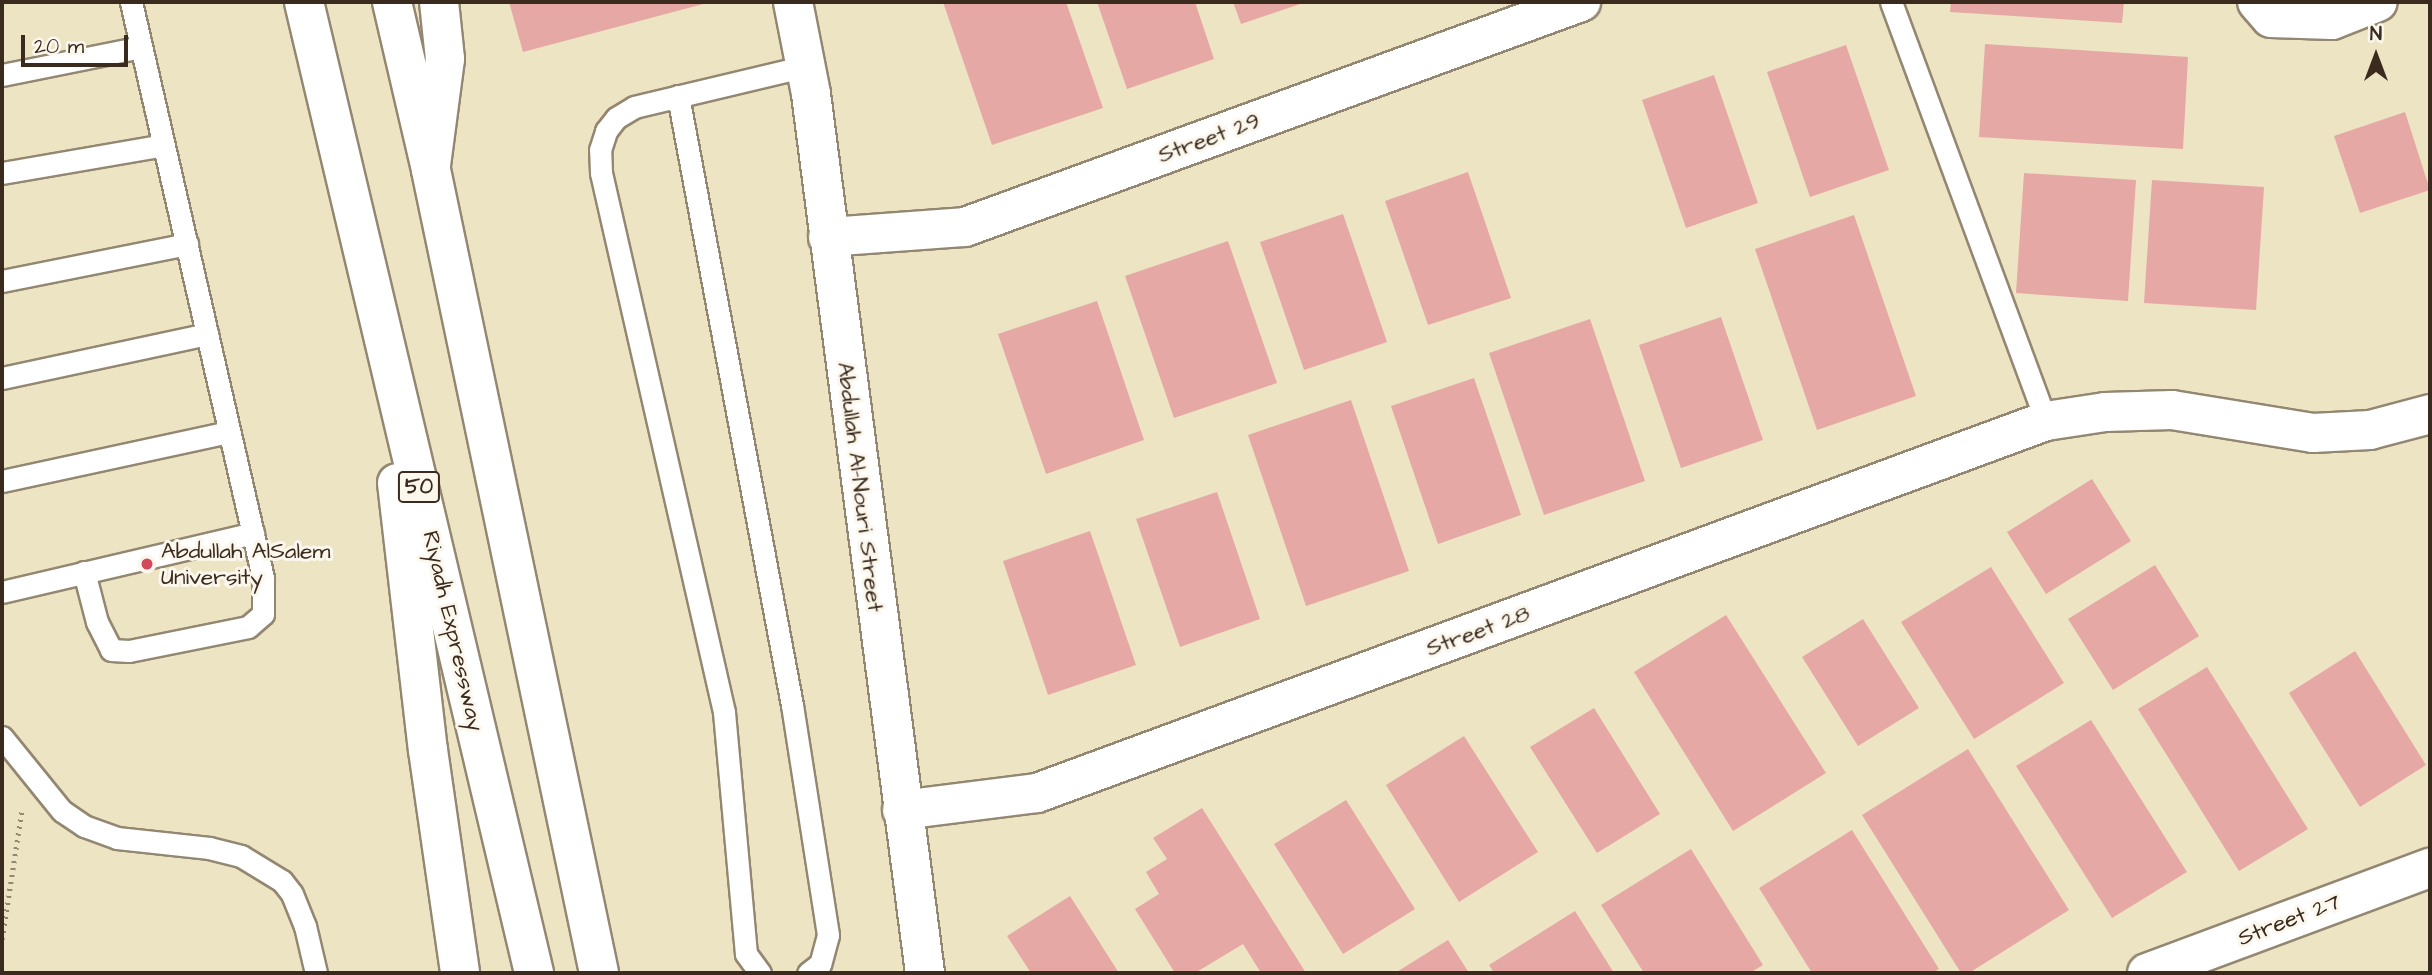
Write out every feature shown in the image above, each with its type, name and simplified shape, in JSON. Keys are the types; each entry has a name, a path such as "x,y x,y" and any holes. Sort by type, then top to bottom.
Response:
{"main road":[{"name":"Riyadh Expressway","path":"304,2 534,973"},
{"path":"392,2 431,170 599,973"},
{"path":"431,170 445,59 439,2"},
{"name":"Abdullah Al-Nouri Street","path":"793,2 806,66 925,973"},
{"name":"Street 29","path":"828,237 965,227 1581,2"},
{"path":"2257,2 2271,18 2332,20 2378,2"},
{"path":"376,304 428,750 460,973"},
{"name":"Street 28","path":"902,810 1037,793 2046,421 2105,412 2172,410 2313,433 2370,430 2430,414"},
{"path":"565,804 620,973"},
{"name":"Street 27","path":"2147,973 2430,868"}],"lane":[{"path":"84,572 97,622 111,650 130,651 248,627 264,614 265,599 253,533 131,2"},
{"path":"1891,2 2046,421"},
{"path":"2,75 141,47"},
{"path":"760,973 746,954 724,712 601,173 600,150 606,131 616,118 634,107 806,66"},
{"path":"678,96 792,705 828,935 820,964 808,973"},
{"path":"2,173 164,145"},
{"path":"2,281 187,244"},
{"path":"2,378 207,334"},
{"path":"2,481 229,432"},
{"path":"2,592 253,533"},
{"path":"2,737 62,811 84,826 117,838 209,848 241,856 282,881 292,894 305,926 316,973"}],"path":[{"path":"2,939 28,770"}],"building":[{"path":"509,2 707,2 707,3 523,52"},
{"path":"943,2 1066,2 1103,108 992,145"},
{"path":"1097,2 1195,2 1214,59 1127,89"},
{"path":"1233,2 1306,2 1241,24"},
{"path":"1951,2 2124,2 2122,23 1950,12"},
{"path":"1985,44 2188,57 2183,149 1979,137"},
{"path":"1846,45 1889,170 1810,197 1767,72"},
{"path":"1714,75 1758,203 1686,228 1642,100"},
{"path":"2405,112 2430,190 2360,213 2334,136"},
{"path":"1468,172 1511,298 1428,325 1385,201"},
{"path":"2024,173 2136,180 2128,301 2016,293"},
{"path":"2152,180 2264,187 2256,310 2144,303"},
{"path":"1343,214 1387,342 1304,370 1260,242"},
{"path":"1854,215 1916,396 1817,430 1755,249"},
{"path":"1228,241 1277,383 1174,418 1125,276"},
{"path":"1097,301 1144,440 1046,474 998,334"},
{"path":"1721,317 1763,440 1681,468 1639,345"},
{"path":"1590,319 1645,481 1544,515 1489,353"},
{"path":"1474,378 1521,515 1438,544 1391,406"},
{"path":"1351,400 1409,571 1306,606 1248,435"},
{"path":"2092,479 2131,541 2046,594 2007,532"},
{"path":"1217,492 1260,619 1180,647 1136,519"},
{"path":"1090,531 1136,665 1048,695 1003,561"},
{"path":"2155,565 2199,636 2113,690 2068,619"},
{"path":"1991,567 2064,683 1974,739 1901,622"},
{"path":"1726,615 1826,773 1733,831 1634,672"},
{"path":"1863,619 1919,708 1858,746 1802,657"},
{"path":"2355,651 2426,765 2360,807 2289,693"},
{"path":"2207,667 2308,829 2239,871 2138,709"},
{"path":"1594,708 1660,814 1597,853 1530,747"},
{"path":"2091,720 2187,872 2112,918 2016,766"},
{"path":"1464,736 1538,852 1459,902 1386,785"},
{"path":"1968,749 2069,910 1969,973 1961,973 1862,815"},
{"path":"1346,800 1415,909 1343,954 1274,844"},
{"path":"1202,808 1306,973 1261,973 1243,944 1195,973 1175,973 1135,909 1159,894 1146,872 1167,859 1153,838"},
{"path":"1852,830 1939,969 1932,973 1812,973 1759,888"},
{"path":"1691,849 1763,965 1750,973 1644,973 1601,905"},
{"path":"1070,896 1119,973 1031,973 1007,936"},
{"path":"1575,911 1614,973 1494,973 1489,965"},
{"path":"1448,940 1469,973 1395,973"}],"place":[{"name":"Abdullah AlSalem University","path":"147,564"}]}
